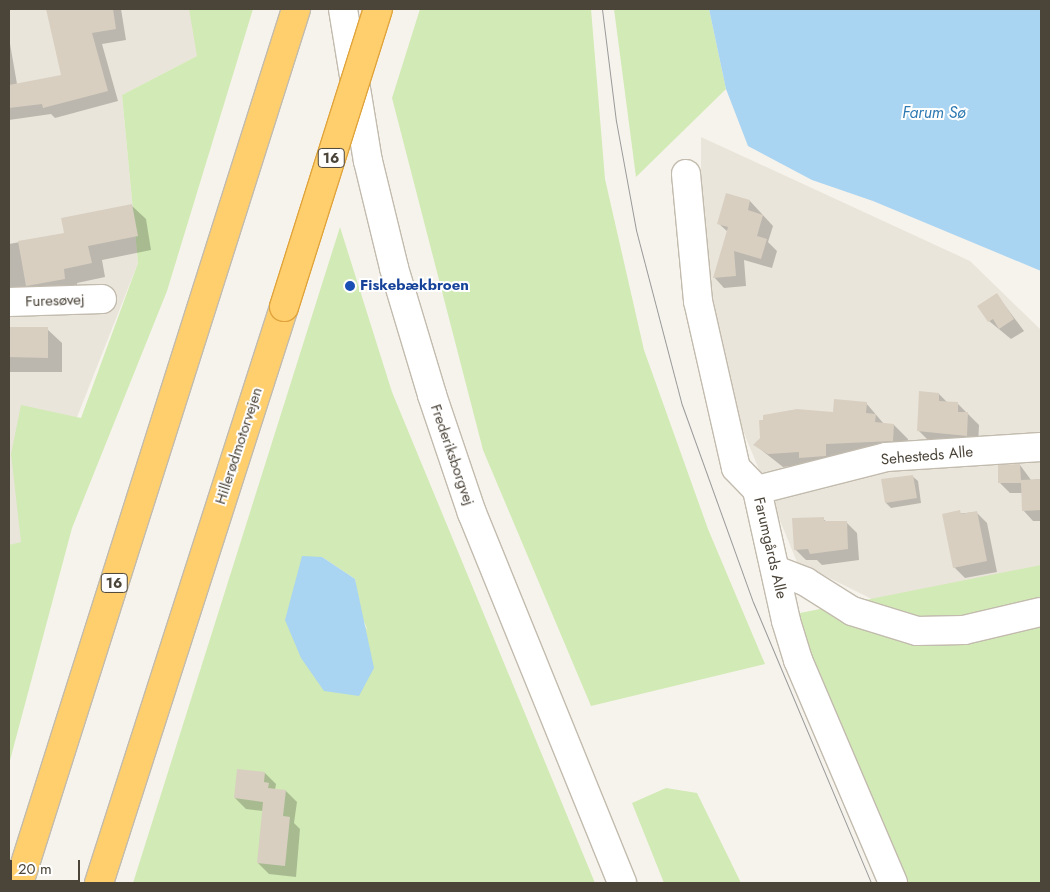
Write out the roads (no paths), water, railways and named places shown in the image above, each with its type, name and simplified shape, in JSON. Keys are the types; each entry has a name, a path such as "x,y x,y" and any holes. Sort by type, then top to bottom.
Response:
{"highway":[{"name":"16","path":"19,883 296,9"},
{"name":"Hillerødmotorvejen","path":"99,883 378,9"}],"street":[{"name":"Frederiksborgvej","path":"343,9 368,161 394,268 432,395 472,513 622,883"},
{"name":"Farumgårds Alle","path":"686,174 698,301 736,468 757,490 778,571 786,621 798,660 893,883"},
{"name":"Furesøvej","path":"9,302 102,299"},
{"name":"Sehesteds Alle","path":"757,490 886,458 1041,447"},
{"path":"778,571 806,582 852,611 917,630 964,630 1041,612"}],"water":[{"name":"Farum Sø","path":"709,9 1041,9 1041,271 873,201 812,180 748,146 726,89"},
{"path":"302,556 322,557 355,579 374,668 359,696 324,691 301,658 285,620"}],"tram line":[{"path":"602,9 616,121 636,230 682,405 753,602 871,883"}],"place":[{"name":"Fiskebækbroen","path":"350,286"}]}
